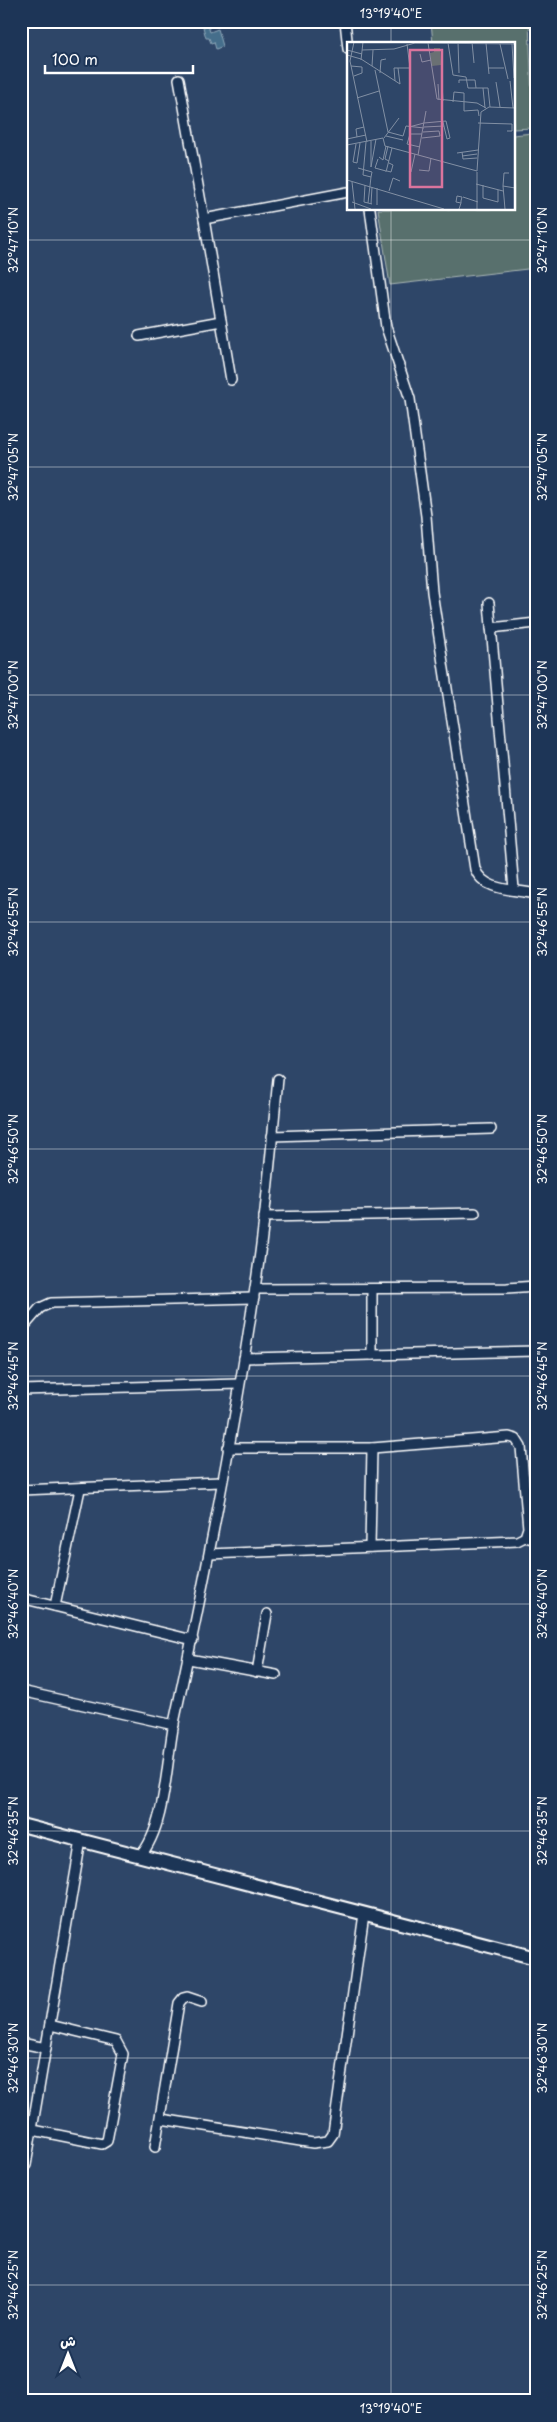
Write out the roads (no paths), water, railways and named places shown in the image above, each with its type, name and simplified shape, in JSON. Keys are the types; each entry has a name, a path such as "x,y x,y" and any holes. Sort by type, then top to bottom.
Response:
{"street":[{"path":"345,21 347,42"},
{"path":"179,79 231,380"},
{"path":"204,220 347,192"},
{"path":"370,210 386,327 411,408 426,516 432,592 475,869 478,876 492,886 536,894"},
{"path":"139,336 221,321"},
{"path":"489,603 514,889"},
{"path":"491,628 536,623"},
{"path":"140,1856 153,1838 158,1820 174,1725 210,1554 254,1294 278,1078"},
{"path":"272,1136 491,1129"},
{"path":"264,1217 475,1213"},
{"path":"21,1330 40,1308 51,1303 372,1289 536,1286"},
{"path":"372,1289 372,1355"},
{"path":"244,1358 536,1352"},
{"path":"21,1390 239,1384"},
{"path":"228,1448 372,1448 509,1437 516,1440 521,1447 528,1528 525,1537"},
{"path":"370,1547 372,1448"},
{"path":"21,1490 221,1482"},
{"path":"55,1606 80,1489"},
{"path":"210,1554 516,1541 525,1537 536,1540"},
{"path":"21,1598 193,1640"},
{"path":"257,1672 268,1614"},
{"path":"189,1659 276,1675"},
{"path":"21,1691 174,1725"},
{"path":"21,1825 536,1958"},
{"path":"26,2165 81,1840"},
{"path":"161,2119 313,2143 328,2141 333,2134 364,1914"},
{"path":"155,2147 179,2003 183,1998 187,1997 202,2002"},
{"path":"21,2133 102,2144 107,2141 123,2054 116,2041 50,2025"},
{"path":"21,2043 46,2048"}],"water":[{"path":"208,26 210,32 218,29 223,46 216,49 214,42 211,43 209,38 206,38 203,27"}]}
